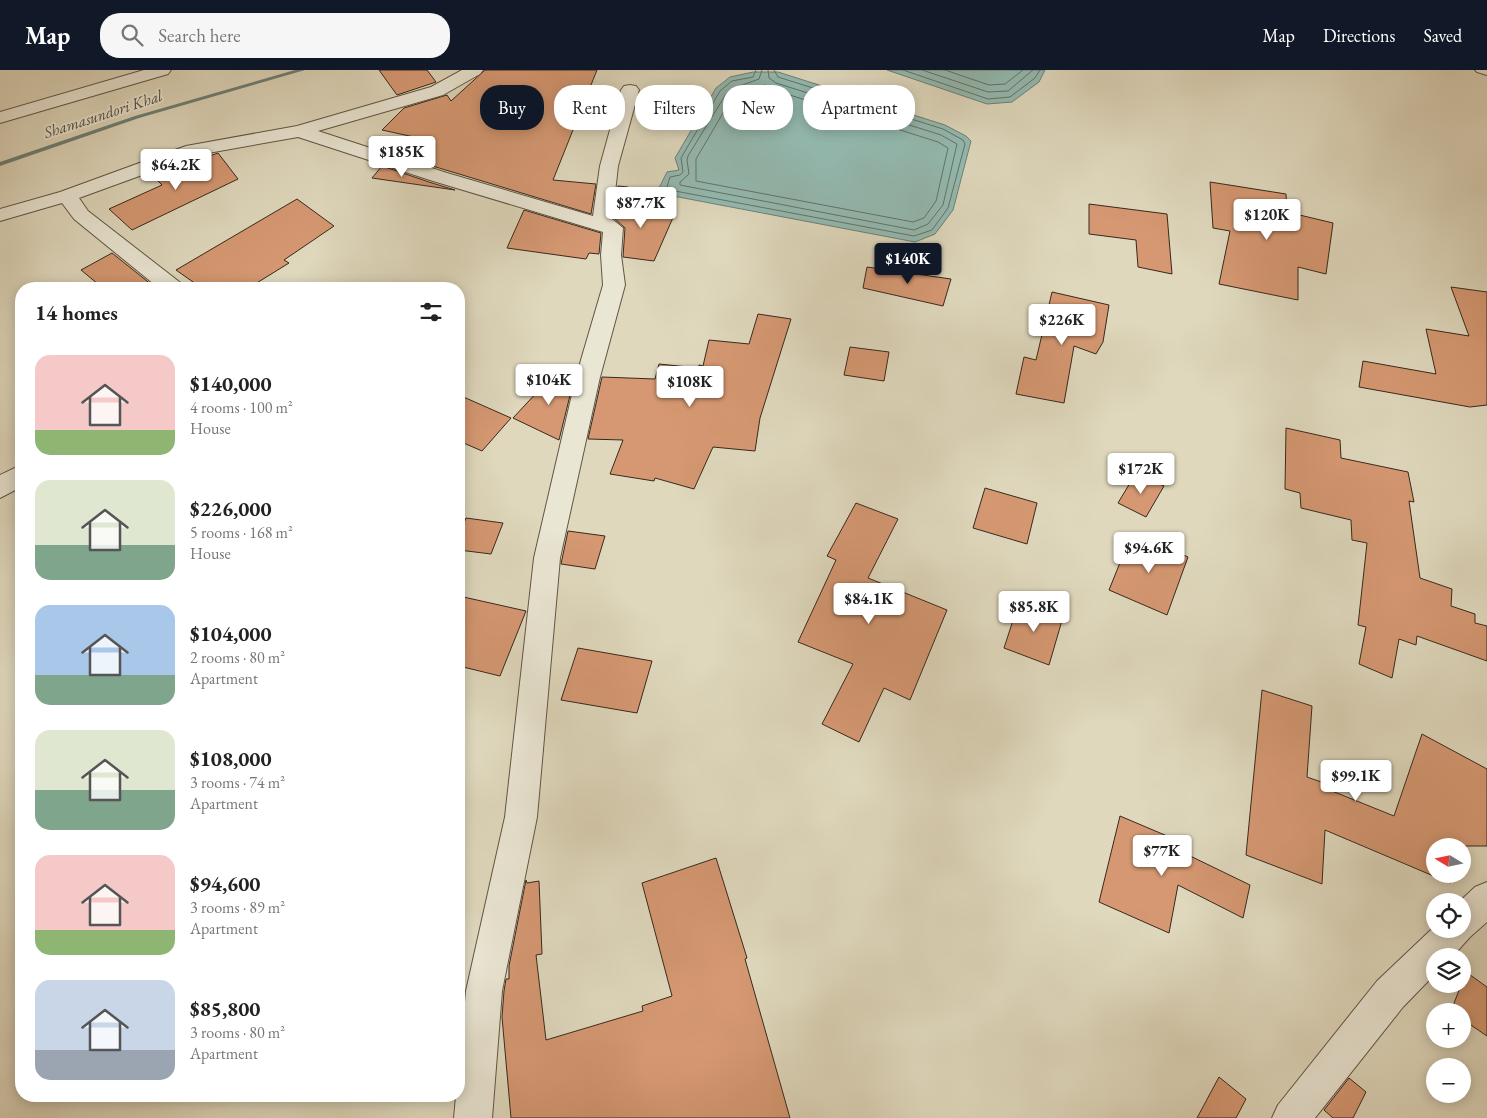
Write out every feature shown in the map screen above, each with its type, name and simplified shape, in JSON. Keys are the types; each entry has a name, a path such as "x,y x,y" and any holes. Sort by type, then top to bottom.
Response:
{"street":[{"path":"0,118 162,70"},
{"path":"0,216 67,196 193,150 299,130 436,91 474,70"},
{"path":"613,228 602,221 609,166 630,90"},
{"path":"299,130 440,177 613,228"},
{"path":"67,196 81,215 165,282"},
{"path":"473,1118 484,991 521,817 547,558 588,377 614,285 611,255 613,228"},
{"path":"0,488 15,479"},
{"path":"1471,914 1487,899"},
{"path":"1290,1118 1390,994 1447,938"}],"lane":[{"path":"1480,70 1487,72"}],"water":[{"path":"887,70 1045,70 1039,82 1012,102 987,104"},
{"path":"753,72 778,72 819,85 803,85 803,130 915,130 915,115 945,125 966,136 971,141 953,210 935,234 915,242 673,196 659,188 667,172 679,170 675,158 691,130 713,130 713,93 716,88 730,77"}],"building":[{"path":"379,70 427,70 436,82 397,95"},
{"path":"485,70 597,70 591,85 554,85 554,130 573,130 553,180 596,184 591,214 393,154 414,137 382,130 404,108 447,95 451,101"},
{"path":"218,153 238,179 132,230 109,209 162,185 153,176"},
{"path":"382,166 432,183 455,190 372,178"},
{"path":"1210,182 1286,194 1287,212 1333,223 1326,274 1298,267 1298,300 1219,284 1230,231 1213,228"},
{"path":"618,186 628,187 622,206 675,213 654,261 623,257 625,228 614,218"},
{"path":"297,199 334,226 284,260 289,263 258,282 193,282 176,270"},
{"path":"1089,204 1167,214 1172,274 1138,267 1136,240 1089,234"},
{"path":"524,210 601,233 599,254 589,253 586,259 507,248"},
{"path":"112,253 148,282 96,282 81,270"},
{"path":"867,267 951,279 943,306 863,288"},
{"path":"1451,287 1487,292 1487,405 1470,407 1359,387 1363,361 1436,374 1426,329 1469,336"},
{"path":"1052,292 1109,305 1103,342 1096,354 1074,346 1064,403 1016,394 1024,357 1036,360"},
{"path":"758,314 791,319 760,418 755,451 713,447 694,489 655,478 654,481 610,474 623,440 588,439 602,377 655,379 659,364 698,368 699,365 703,366 709,340 749,344"},
{"path":"850,347 889,352 884,381 844,375"},
{"path":"554,374 575,375 559,440 513,418"},
{"path":"465,398 511,418 482,451 465,444"},
{"path":"1286,428 1340,440 1341,458 1408,472 1414,502 1409,501 1420,578 1452,589 1451,606 1475,614 1475,623 1487,626 1487,661 1417,636 1416,645 1399,639 1392,678 1359,664 1366,627 1358,625 1367,543 1352,540 1351,520 1301,508 1300,493 1285,489"},
{"path":"1136,473 1164,486 1146,517 1118,503"},
{"path":"985,488 1037,503 1027,544 973,528"},
{"path":"856,503 898,519 868,578 947,610 910,700 884,688 859,742 822,724 853,664 798,642 836,560 827,556"},
{"path":"466,518 503,523 491,554 465,551"},
{"path":"568,531 605,536 595,569 561,564"},
{"path":"1132,533 1188,557 1167,615 1109,590"},
{"path":"465,597 526,611 500,676 465,667"},
{"path":"1019,602 1063,617 1049,665 1004,648"},
{"path":"578,648 652,661 637,713 561,700"},
{"path":"1262,690 1312,706 1307,777 1327,784 1327,789 1394,816 1422,734 1487,769 1487,846 1471,846 1471,838 1426,838 1426,873 1325,830 1322,884 1246,855"},
{"path":"1120,816 1186,844 1184,853 1250,885 1243,918 1178,885 1169,933 1099,902"},
{"path":"716,858 747,958 745,959 790,1118 511,1118 502,1017 506,979 509,979 509,966 526,880 527,883 539,881 542,954 536,955 546,1040 643,1011 642,1006 672,996 642,883"},
{"path":"1471,976 1487,987 1487,1036 1471,1025 1471,1003 1454,1003 1458,993 1471,993"},
{"path":"1219,1077 1246,1099 1236,1118 1197,1118"},
{"path":"1349,1078 1366,1092 1353,1118 1333,1118 1324,1110"}],"waterway":[{"name":"Shamasundori Khal","path":"0,164 137,117 302,70"}]}
